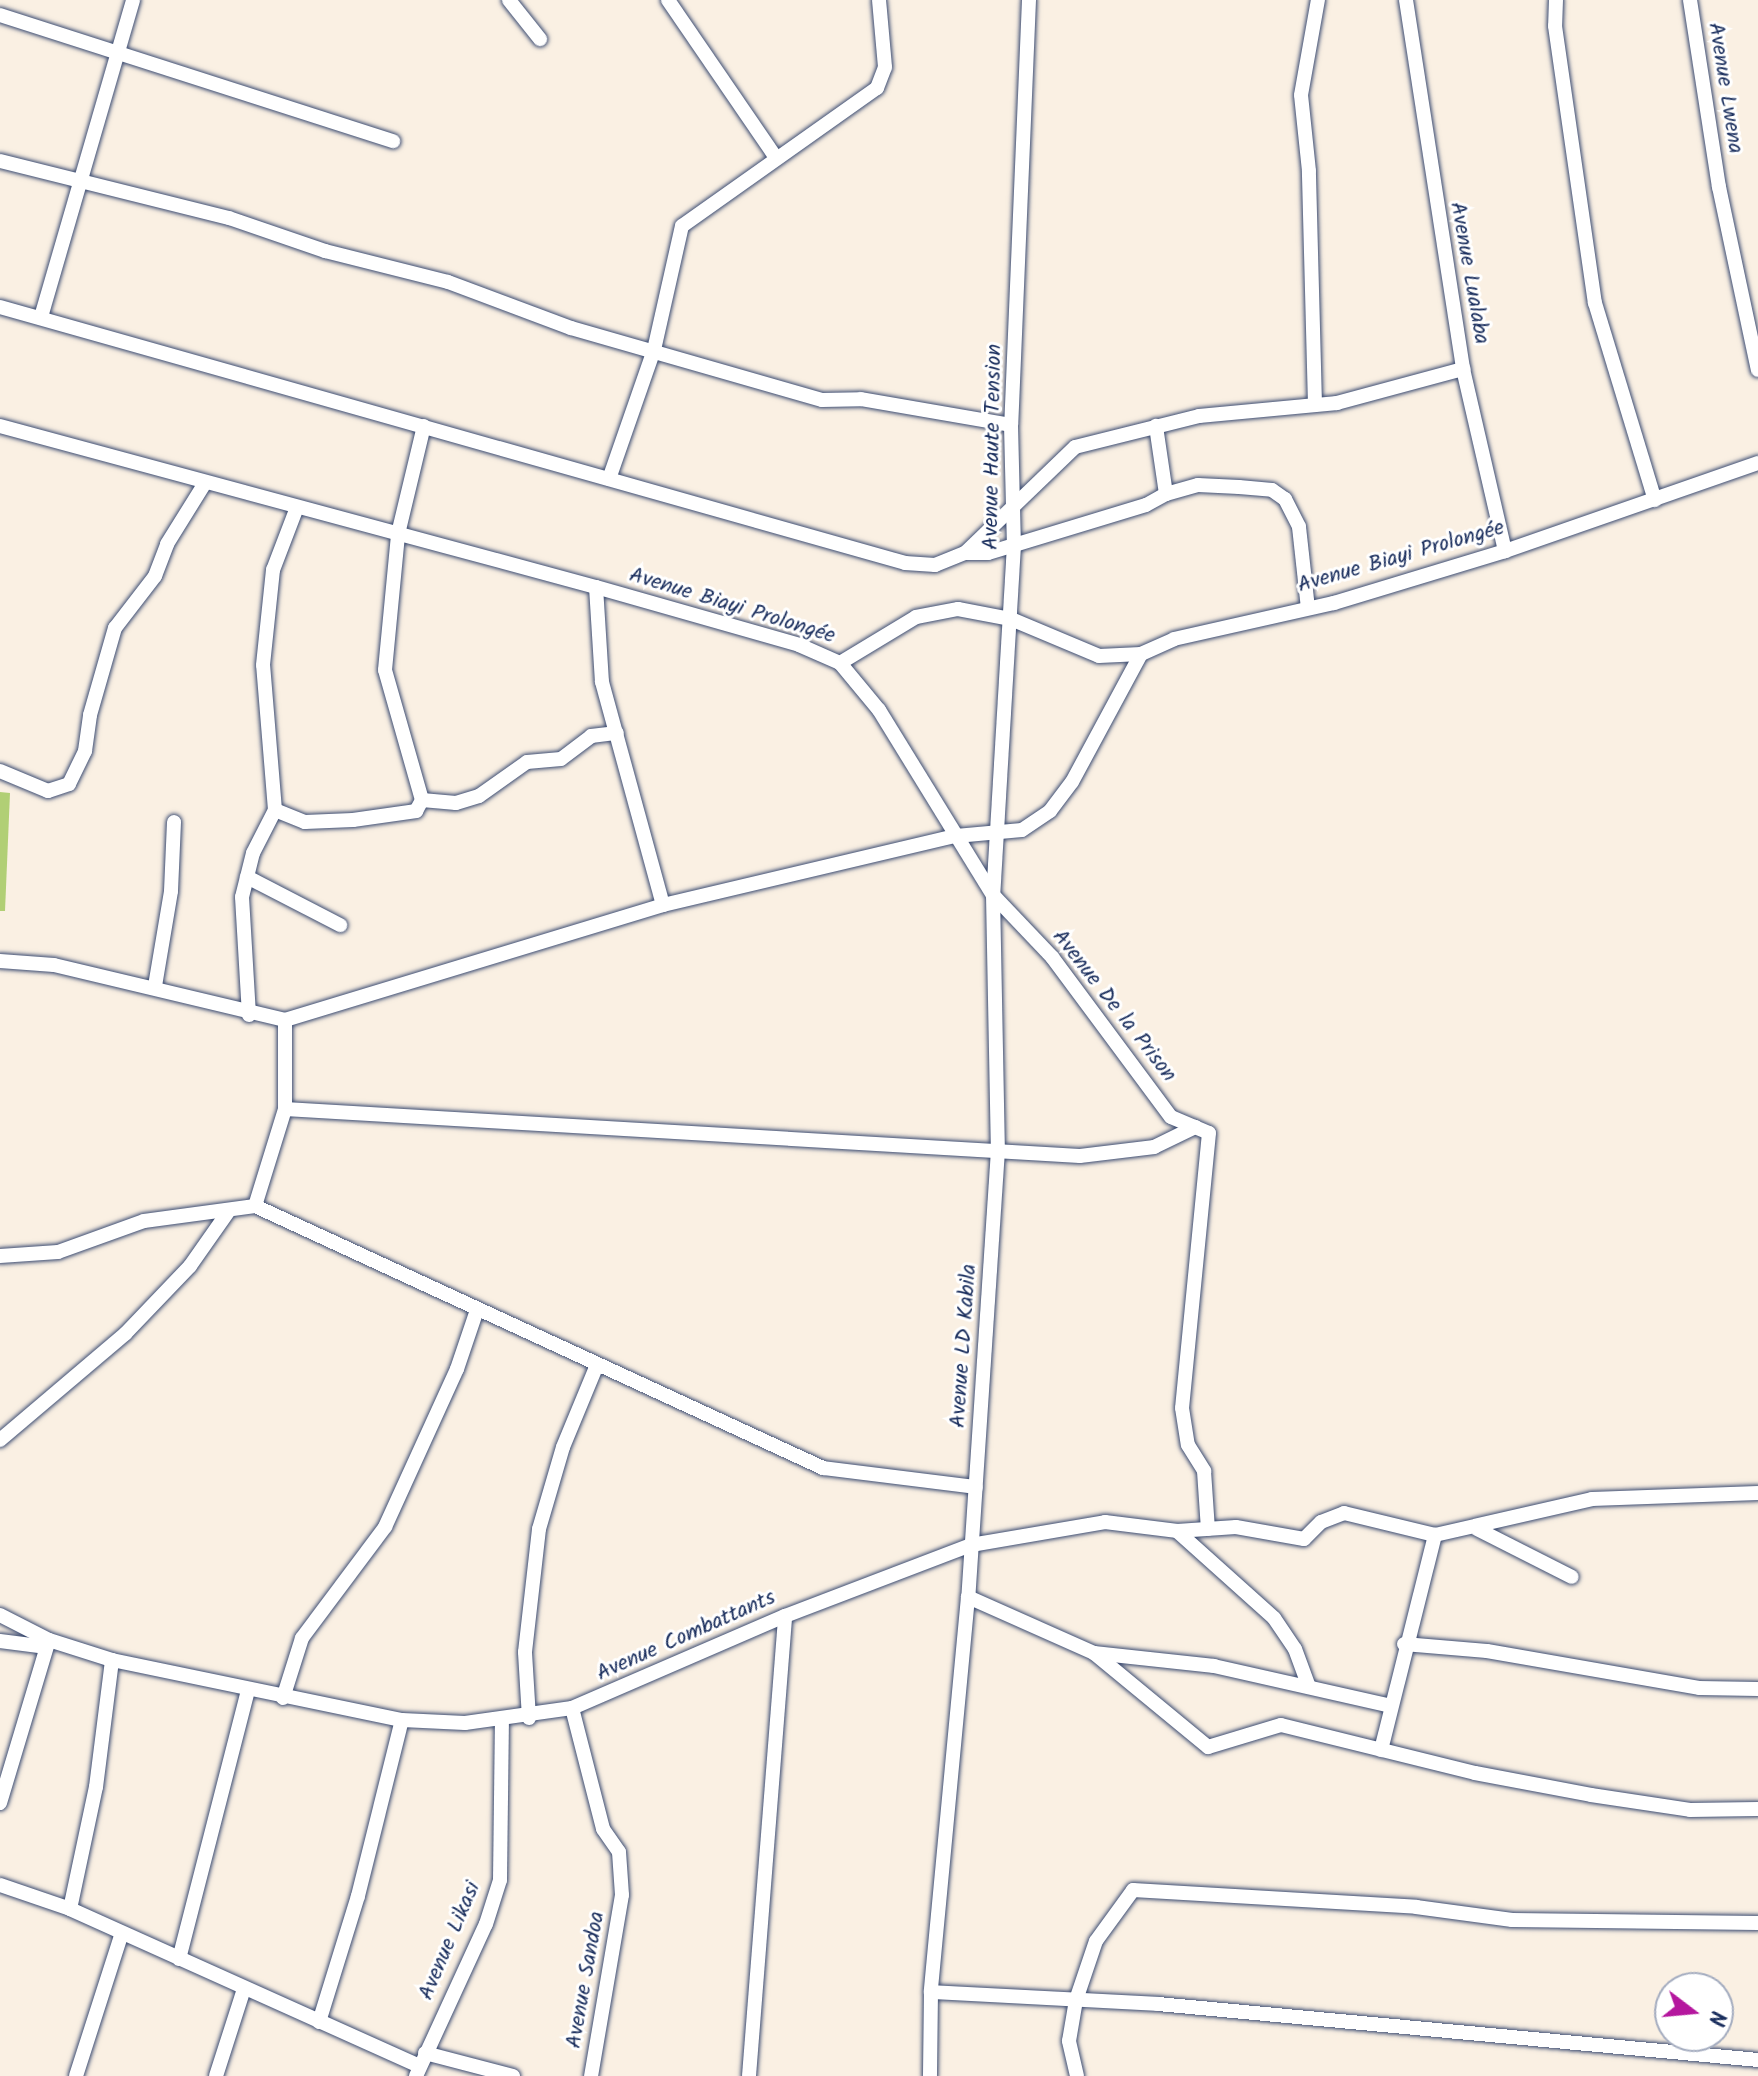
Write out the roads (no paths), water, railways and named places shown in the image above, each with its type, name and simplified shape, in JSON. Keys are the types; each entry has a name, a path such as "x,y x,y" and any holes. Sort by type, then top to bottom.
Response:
{"street":[{"path":"41,317 133,0"},
{"path":"509,0 540,39"},
{"path":"668,0 775,156"},
{"path":"609,479 654,350 682,226 775,156 877,88 885,67 879,0"},
{"name":"Avenue Haute Tension","path":"993,895 1014,545 1011,425 1029,0"},
{"path":"1315,405 1309,171 1301,95 1318,0"},
{"name":"Avenue Lualaba","path":"1406,0 1463,369 1505,551"},
{"path":"1556,0 1555,26 1595,303 1655,500"},
{"name":"Avenue Lwena","path":"1690,0 1719,187 1758,370"},
{"path":"0,15 393,141"},
{"path":"0,161 78,184 229,218 325,251 448,282 571,328 822,400 861,399 1011,425"},
{"path":"0,307 905,563 935,565 965,553 1014,545 1146,505 1166,494 1198,485 1272,490 1285,499 1299,527 1308,608"},
{"path":"965,553 1075,447 1156,426 1315,405 1463,369"},
{"name":"Avenue Biayi Prolongée","path":"0,426 596,587 799,645 840,663 916,617 958,609 1011,619 1099,656 1141,654 1187,636 1308,608 1505,551 1758,463"},
{"path":"275,810 305,822 353,820 416,811 422,800 385,670 398,534 424,426"},
{"path":"1156,426 1166,494"},
{"path":"0,771 48,791 69,784 81,766 115,628 155,576 167,544 205,483"},
{"path":"249,1015 242,897 247,877 275,810 263,665 273,570 297,507"},
{"path":"596,587 602,682 663,905"},
{"path":"0,961 54,965 155,986 249,1015 285,1020 663,905 956,836 1022,830 1050,811 1072,782 1141,654"},
{"path":"840,663 879,710 993,895"},
{"path":"422,800 456,803 479,796 511,769 561,759 591,736 617,733"},
{"path":"155,986 171,891 174,822"},
{"path":"247,877 340,925"},
{"name":"Avenue De la Prison","path":"993,895 1052,957 1171,1117 1202,1130"},
{"name":"Avenue LD Kabila","path":"930,2076 931,1992 968,1597 998,1150 993,895"},
{"path":"255,1206 285,1109 285,1020"},
{"path":"285,1109 1080,1156 1154,1147 1202,1130 1182,1408 1188,1445 1204,1471 1208,1529"},
{"path":"0,1256 58,1252 144,1221 255,1206 823,1468 976,1487"},
{"path":"0,1440 125,1334 190,1266 228,1212"},
{"path":"283,1698 302,1638 385,1527 454,1378 477,1310"},
{"path":"529,1718 525,1652 539,1529 563,1447 597,1365"},
{"path":"1381,1750 1404,1644 1435,1535 1477,1529 1592,1499 1758,1493"},
{"name":"Avenue Combattants","path":"0,1615 48,1644 248,1691 402,1720 502,1721 572,1708 785,1616 971,1545 1105,1522 1177,1531 1236,1527 1304,1539 1321,1522 1344,1513 1435,1535"},
{"path":"1477,1529 1572,1577"},
{"path":"1177,1531 1274,1618 1295,1649 1309,1687"},
{"path":"968,1597 1094,1653 1208,1747 1281,1725 1381,1750 1632,1802 1690,1810 1758,1809"},
{"path":"749,2076 755,2033 785,1616"},
{"path":"0,1641 48,1644 0,1803"},
{"path":"1404,1644 1487,1651 1699,1688 1758,1689"},
{"path":"1094,1653 1214,1666 1391,1706"},
{"path":"70,1909 96,1787 112,1660"},
{"path":"179,1959 248,1691"},
{"name":"Avenue Sandoa","path":"572,1708 603,1829 619,1852 622,1895 591,2076"},
{"path":"319,2022 358,1896 402,1720"},
{"name":"Avenue Likasi","path":"420,2065 486,1924 500,1880 502,1721"},
{"path":"0,1885 70,1909 420,2065 513,2076"},
{"path":"1077,2076 1069,2041 1076,2000 1096,1941 1133,1890 1416,1907 1512,1920 1758,1923"},
{"path":"76,2076 122,1933"},
{"path":"216,2076 244,1989"},
{"path":"931,1992 1076,2000 1758,2060"}]}
